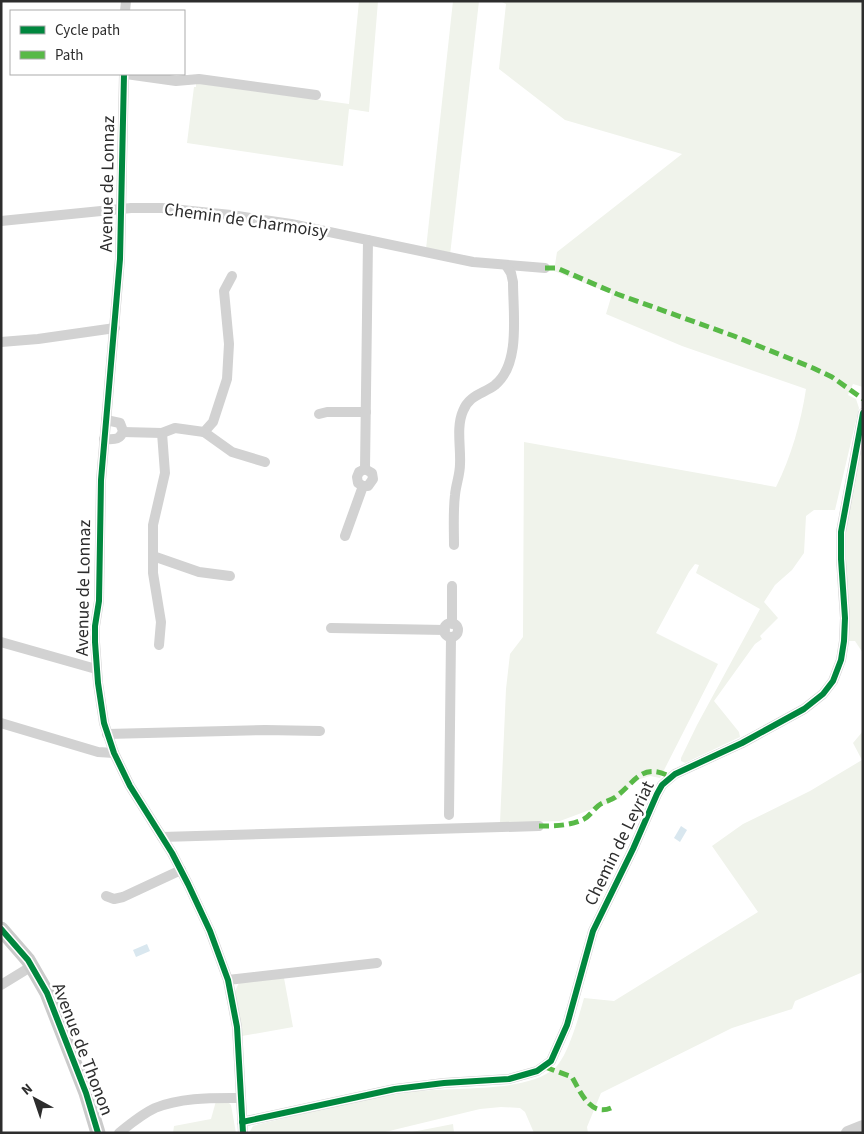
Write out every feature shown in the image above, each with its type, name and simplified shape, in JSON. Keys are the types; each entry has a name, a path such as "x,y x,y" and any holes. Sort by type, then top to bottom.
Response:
{"main road":[{"name":"Avenue de Thonon","path":"1,928 32,966 52,1005 86,1093 98,1133"}],"street":[{"name":"Avenue de Lonnaz","path":"125,75 120,269 100,502 99,601 95,626 96,669 102,711 107,734 114,753 130,786 181,870 203,915 228,980 237,1027 242,1127"},
{"name":"Avenue de Lonnaz","path":"133,75 179,81 198,79 316,95"},
{"name":"Chemin de Charmoisy","path":"1,221 122,208 150,207 231,215 291,224 453,259 545,268"},
{"path":"346,536 363,486 358,483 357,477 359,472 365,470 368,240"},
{"path":"454,545 454,503 460,468 461,416 466,403 471,398 489,389 500,380 508,368 512,355 512,282 511,273 506,265"},
{"path":"204,432 213,422 226,379 229,344 224,291 232,276"},
{"path":"1,342 38,339 115,328"},
{"path":"319,414 327,412 366,412"},
{"name":"Chemin de Leyriat","path":"242,1127 395,1090 444,1083 509,1079 537,1071 551,1061 568,1025 593,931 662,785 675,774 742,743 804,709 823,694 833,681 841,660 844,641 845,618 841,532 863,414"},
{"path":"104,439 116,439 123,432 120,423 106,420"},
{"path":"123,432 162,433 175,428 204,432 232,452 265,462"},
{"path":"159,645 161,622 152,573 153,524 165,473 162,433"},
{"path":"153,556 199,572 230,576"},
{"path":"449,815 449,630 452,586"},
{"path":"331,628 449,630"},
{"path":"1,642 96,669"},
{"path":"1,723 98,752 114,753"},
{"path":"107,734 265,730 320,731"},
{"path":"449,815 455,819 456,829"},
{"path":"443,829 443,819 449,815"},
{"path":"162,837 539,826"},
{"path":"106,896 114,899 123,897 181,870"},
{"path":"228,980 377,963"},
{"path":"1,985 32,966"},
{"path":"119,1133 148,1111 163,1105 205,1099 241,1098"},
{"path":"848,1133 863,1127"}],"shaded area":[{"path":"359,1 378,1 369,112 349,109 343,166 187,143 196,83 349,104"},
{"path":"453,1 479,1 450,255 426,249"},
{"path":"500,1 863,1 863,387 853,384 848,395 856,399 859,408 835,510 814,510 806,516 804,553 792,570 775,585 764,602 778,618 760,636 762,639 755,644 714,701 739,732 740,737 685,763 681,761 697,725 760,609 696,573 699,565 695,564 656,633 718,664 660,778 650,776 640,779 630,786 619,799 560,821 500,823 506,689 510,654 523,637 524,442 776,487 795,439 806,389 682,346 606,314 612,294 554,271 557,252 682,154 565,120 499,69 506,4"},
{"path":"863,439 863,653 855,641 844,641 844,552 847,522"},
{"path":"863,731 863,972 795,1001 792,1009 732,1028 601,1093 587,1127 588,1133 534,1133 525,1112 520,1108 501,1107 480,1109 381,1133 249,1133 253,1126 259,1124 354,1102 427,1090 487,1088 525,1082 542,1076 555,1068 569,1045 584,998 614,1001 758,912 712,846 743,824 810,791 862,760 853,743"},
{"path":"681,826 687,830 680,842 674,838"},
{"path":"147,944 150,951 136,957 133,950"},
{"path":"284,978 293,1027 242,1036 235,991 239,983"},
{"path":"216,1101 228,1102 231,1105 236,1133 173,1133 174,1126 211,1119"},
{"path":"453,1124 454,1133 407,1133"}],"marked path":[{"path":"545,268 557,268 617,294 734,336 813,368 832,377 863,399"},
{"path":"539,826 556,826 584,819 598,806 616,797 635,779 646,772 661,773 671,777"},
{"path":"545,1067 572,1077 582,1095 592,1106 604,1110 611,1108"}],"cycle path":[{"path":"124,75 120,259 101,480 99,601 95,626 98,683 104,723 114,753 130,786 172,853 188,884 210,931 228,980 237,1027 243,1133"},
{"path":"242,1122 395,1089 444,1083 509,1079 537,1071 551,1061 567,1025 593,931 662,785 675,774 742,743 804,709 823,694 833,681 841,660 844,641 845,618 841,532 863,413"},
{"path":"1,929 28,960 47,993 86,1093 98,1133"}]}
